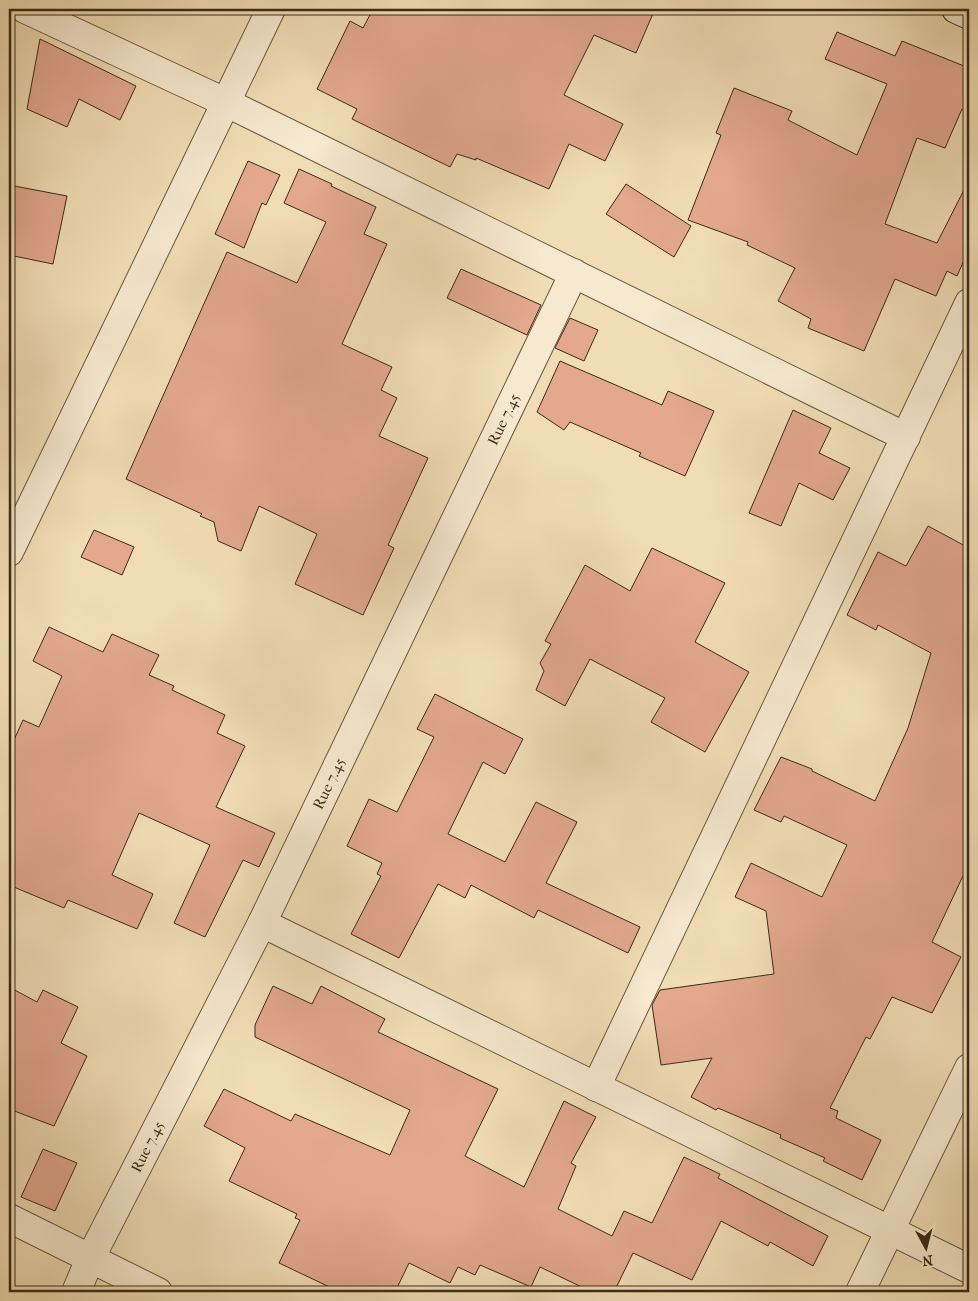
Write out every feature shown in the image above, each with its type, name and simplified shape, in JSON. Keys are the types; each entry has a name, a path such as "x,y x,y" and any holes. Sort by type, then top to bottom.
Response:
{"street":[{"path":"25,9 225,102 906,437"},
{"path":"9,552 271,9"},
{"path":"956,9 969,15"},
{"name":"Rue 7.45","path":"76,1292 90,1259 262,922 574,273"},
{"path":"596,1087 969,303"},
{"path":"262,922 969,1269"},
{"path":"860,1292 969,1068"},
{"path":"9,1218 158,1292"}],"building":[{"path":"373,9 655,9 636,53 594,35 564,95 623,124 605,161 569,144 549,189 476,158 476,160 457,154 450,167 352,119 357,109 317,89 350,21 363,28"},
{"path":"837,32 895,56 902,41 969,68 969,112 962,109 945,148 917,138 885,224 937,243 969,180 969,249 957,276 947,271 936,296 895,279 864,351 808,328 811,319 778,301 795,268 747,245 748,242 688,220 721,135 716,133 734,88 792,111 788,120 857,155 887,84 825,59"},
{"path":"40,39 136,86 120,120 79,99 67,127 27,109"},
{"path":"248,161 280,175 266,205 262,203 244,248 215,234"},
{"path":"299,169 376,207 364,234 387,244 342,344 392,367 381,390 397,398 379,436 428,458 388,545 394,548 363,615 295,584 317,534 259,506 241,551 218,541 214,522 200,516 202,514 126,479 227,252 297,283 326,222 284,203"},
{"path":"626,184 691,226 674,257 606,214"},
{"path":"9,185 67,196 53,264 9,255"},
{"path":"461,269 541,305 527,335 447,298"},
{"path":"570,318 598,330 584,361 555,348"},
{"path":"560,361 662,405 668,391 714,411 685,476 639,456 641,453 570,422 564,430 537,412"},
{"path":"793,410 831,428 819,453 850,468 833,500 799,483 781,526 749,513"},
{"path":"928,526 969,548 969,863 932,942 961,957 932,1013 892,997 870,1039 866,1037 830,1108 838,1111 836,1118 881,1140 862,1180 823,1161 825,1158 780,1138 781,1135 718,1108 716,1110 691,1097 712,1058 661,1065 652,1005 660,990 774,974 766,911 735,897 751,863 822,897 847,845 784,816 781,822 754,810 781,757 812,769 812,771 875,801 908,728 931,653 878,625 876,630 847,615 878,552 906,566"},
{"path":"94,530 134,547 122,575 81,557"},
{"path":"652,548 725,583 695,642 749,672 705,752 651,722 665,698 590,659 565,706 536,690 544,671 540,663 551,644 545,641 585,565 630,591"},
{"path":"49,627 103,652 112,634 159,655 149,675 174,686 172,690 225,715 217,733 245,746 216,807 275,833 259,867 243,860 205,937 174,923 210,845 139,813 112,875 153,894 137,929 68,900 64,908 9,885 9,751 23,720 39,727 62,676 33,661"},
{"path":"435,694 523,739 505,774 483,762 448,834 505,862 536,802 577,822 546,883 640,927 628,953 538,910 534,918 471,885 465,898 438,884 399,958 351,934 381,876 377,874 382,863 347,846 369,799 397,812 434,737 417,729"},
{"path":"273,986 312,1004 321,986 385,1019 378,1032 498,1089 465,1156 524,1187 564,1101 596,1117 571,1163 576,1166 558,1209 612,1236 624,1211 652,1223 684,1157 720,1174 718,1178 828,1236 813,1266 770,1242 768,1246 721,1221 692,1280 633,1253 614,1292 592,1292 540,1267 531,1287 480,1265 475,1275 458,1267 450,1283 409,1263 395,1292 340,1292 279,1263 300,1220 295,1218 297,1214 229,1181 245,1148 204,1126 224,1089 291,1121 295,1114 390,1155 410,1110 255,1037 255,1025"},
{"path":"9,987 37,1002 43,990 78,1007 61,1043 87,1056 54,1126 9,1109"},
{"path":"43,1149 77,1163 55,1211 21,1197"}]}
